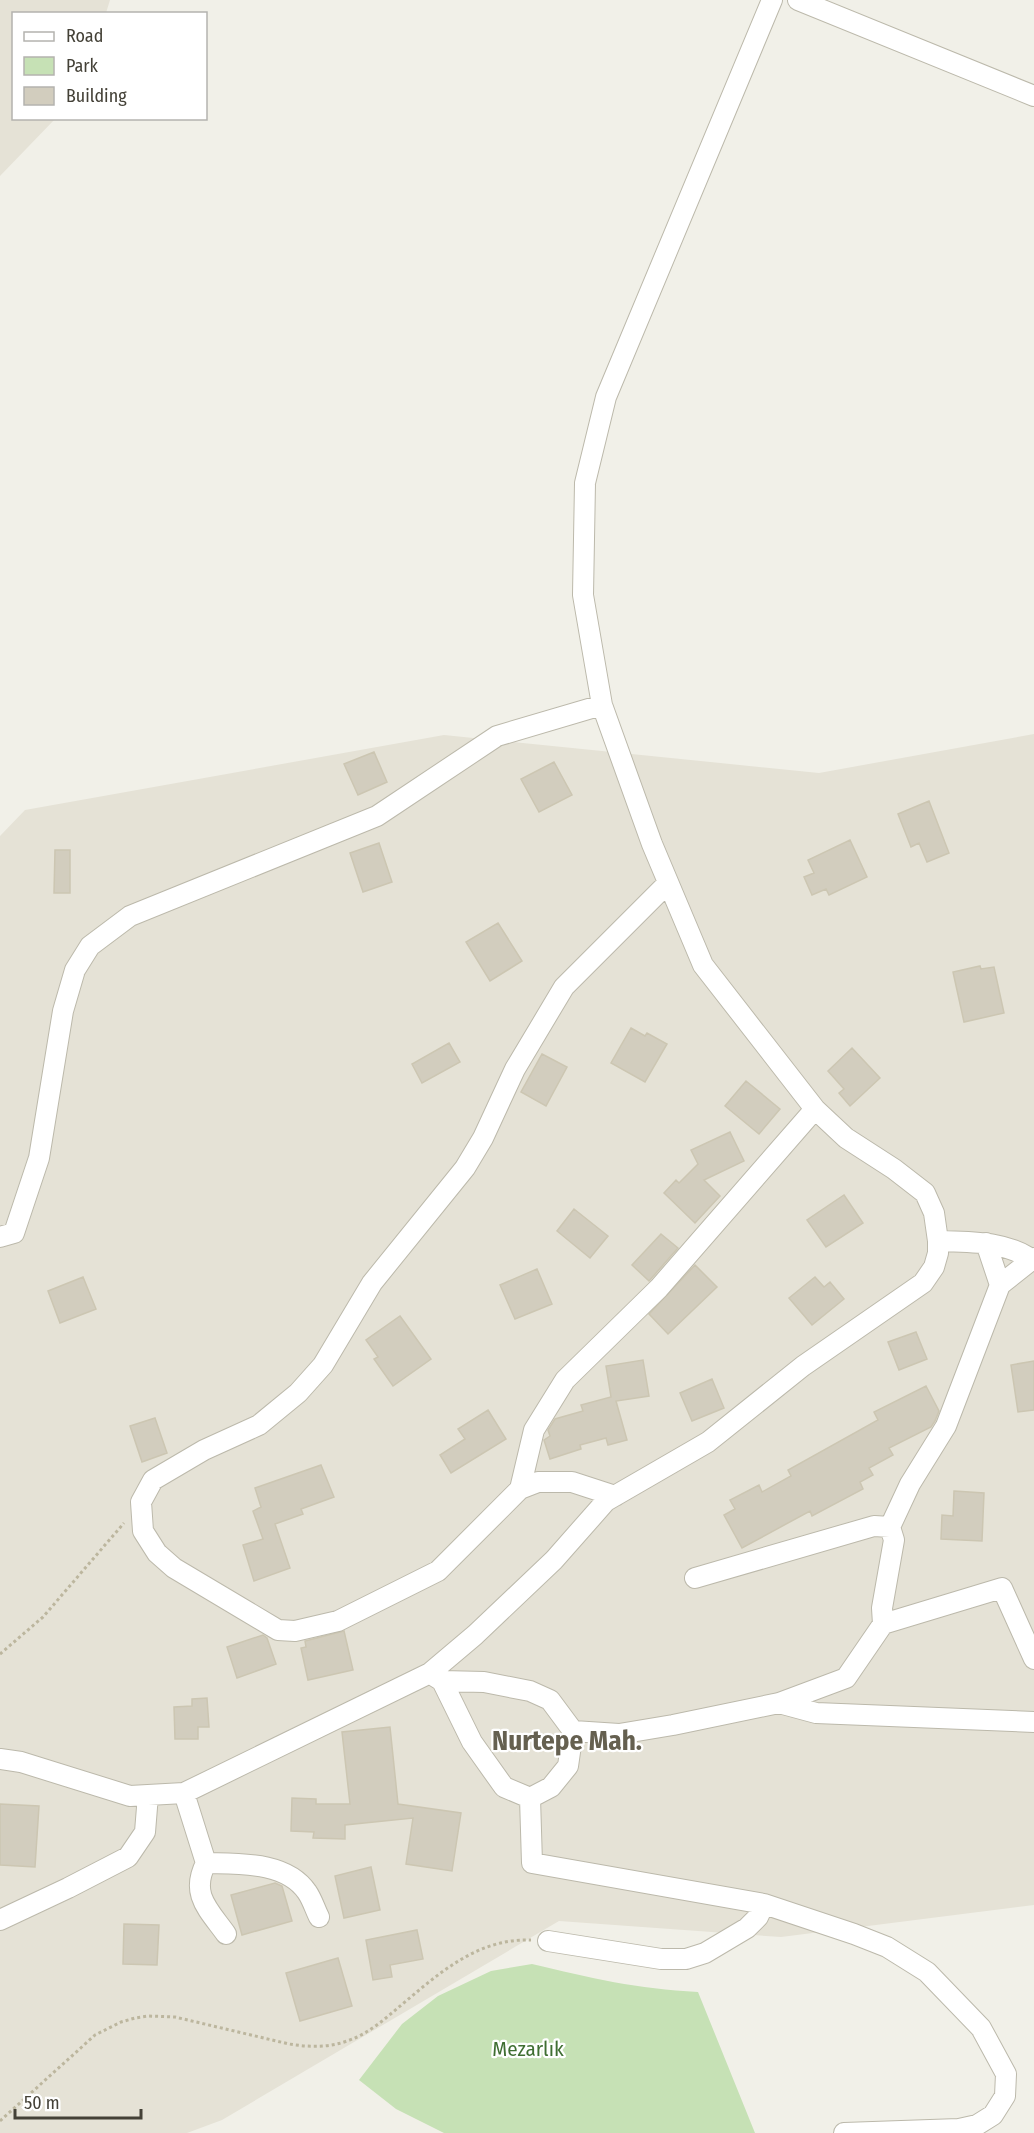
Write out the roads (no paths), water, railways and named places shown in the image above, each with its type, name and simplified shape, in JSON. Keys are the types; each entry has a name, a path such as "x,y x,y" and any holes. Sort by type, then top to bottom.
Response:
{"street":[{"path":"0,1759 21,1762 130,1796 184,1793 436,1677 475,1635 554,1560 606,1501 708,1442 803,1366 923,1282 934,1266 938,1253 938,1241 934,1213 925,1193 894,1169 846,1138 816,1109 703,965 652,844 602,705 583,595 585,483 606,397 772,0"},
{"path":"798,0 1034,96"},
{"path":"0,1237 14,1233 39,1158 63,1011 75,970 90,946 130,916 377,816 497,736 602,705"},
{"path":"615,1496 572,1482 538,1482 520,1490 438,1571 338,1621 295,1631 278,1630 174,1569 157,1553 143,1531 141,1502 153,1480 204,1450 259,1425 298,1393 323,1365 372,1283 465,1168 483,1138 515,1069 564,987 668,883"},
{"path":"520,1490 534,1430 565,1380 659,1288 816,1109"},
{"path":"573,1731 619,1734 673,1725 780,1703 846,1678 883,1624 882,1608 894,1540 890,1527 910,1484 946,1426 1000,1285 1033,1259 1017,1251 986,1244 938,1241"},
{"path":"986,1244 1000,1285"},
{"path":"695,1578 874,1526 890,1527"},
{"path":"883,1624 1002,1588 1034,1659"},
{"path":"436,1677 484,1682 530,1691 550,1700 573,1731 568,1766 550,1787 530,1798"},
{"path":"436,1677 472,1742 504,1787 530,1798"},
{"path":"780,1703 816,1713 1034,1722"},
{"path":"184,1793 206,1863 198,1886 201,1899 226,1934"},
{"path":"0,1920 128,1857 145,1832 148,1795"},
{"path":"530,1798 532,1863 764,1904 854,1934 887,1947 927,1972 981,2028 1006,2074 1005,2096 993,2115 977,2126 968,2128 844,2133"},
{"path":"206,1863 265,1867 286,1875 306,1891 319,1917"},
{"path":"548,1941 661,1959 686,1959 705,1953 747,1928 758,1917 764,1904"}],"district":[{"name":"Nurtepe Mah.","path":"567,1741"}],"park label":[{"name":"Mezarlık","path":"528,2049"}]}
